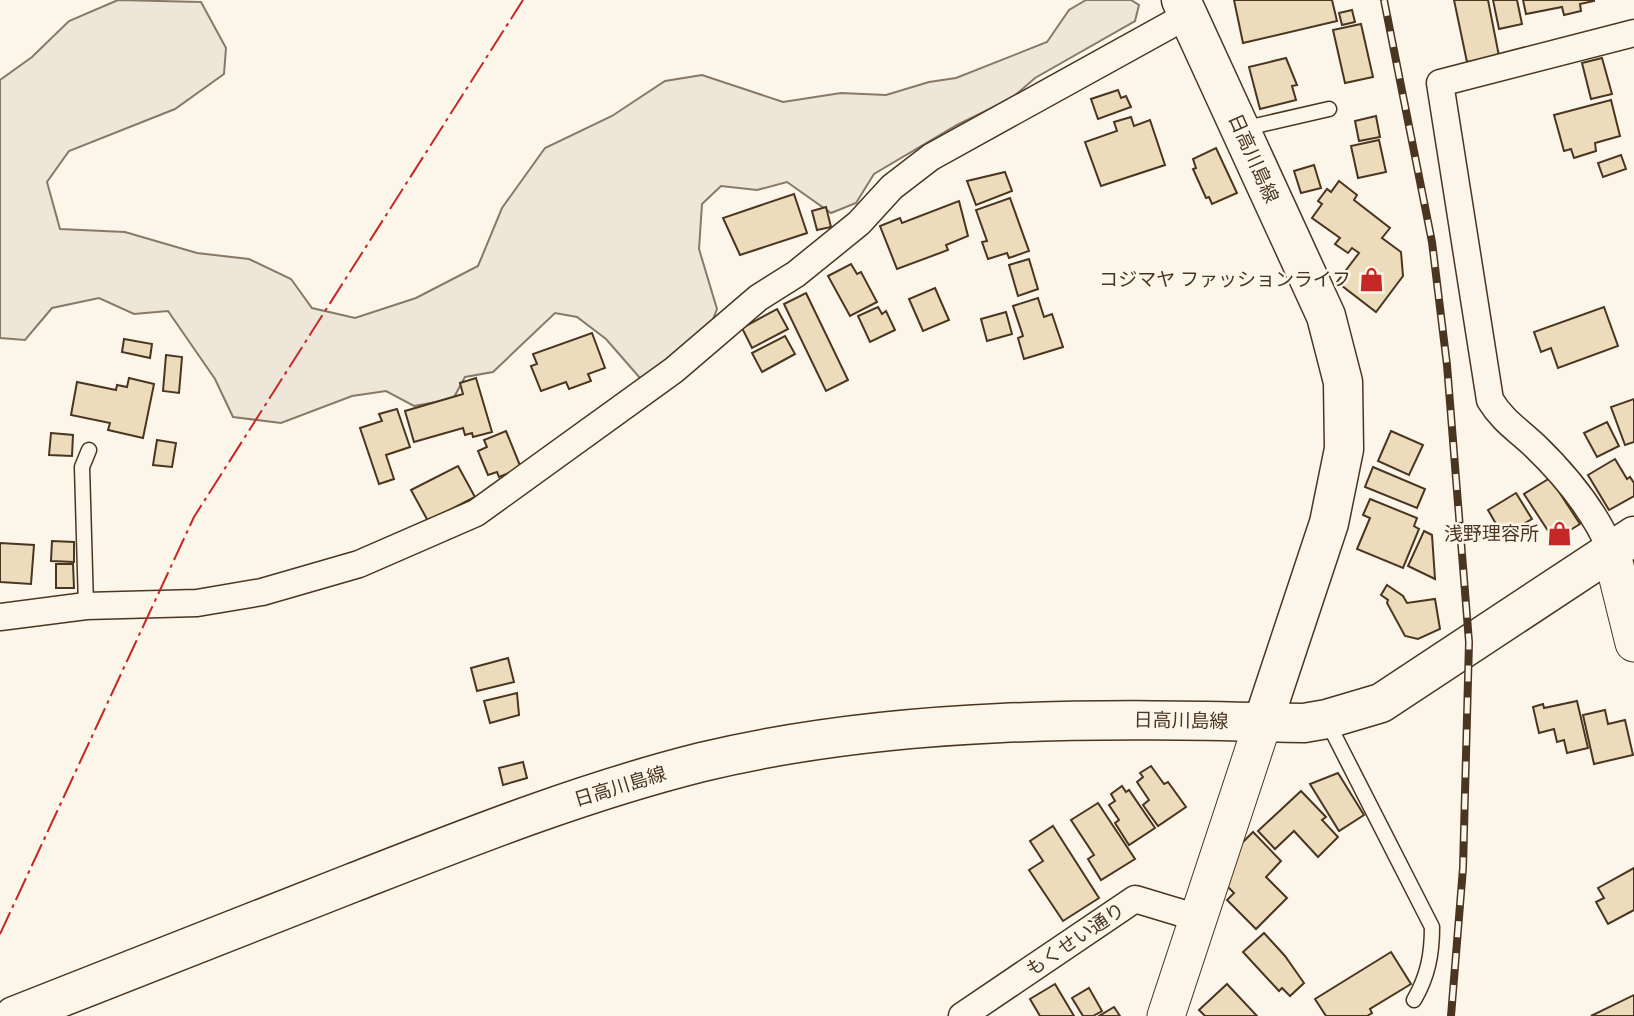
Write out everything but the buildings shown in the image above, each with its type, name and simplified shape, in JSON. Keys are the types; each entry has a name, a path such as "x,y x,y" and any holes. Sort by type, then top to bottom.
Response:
{"main road":[{"name":"日高川島線","path":"1185,8 1326,317 1343,382 1344,449 1329,523 1263,722"},
{"name":"日高川島線","path":"14,1016 491,828 594,793 703,762 829,738 962,727 1125,720 1263,722 1327,719 1381,703 1622,543"}],"street":[{"path":"0,617 86,606 197,603 262,592 359,564 477,513 674,370 758,298 796,274 859,223 892,187 930,157 1185,8"},
{"path":"1634,33 1440,83 1490,400 1500,416 1535,446 1570,485 1601,527 1622,543 1634,643"},
{"path":"1166,1016 1263,722"},
{"name":"もくせい通り","path":"961,1016 1135,899 1198,918"}],"lane":[{"path":"1241,129 1329,109"},
{"path":"86,606 82,467 89,450"},
{"path":"1327,719 1432,927 1432,949 1427,971 1414,1000"}],"shaded area":[{"path":"118,0 201,2 226,48 224,74 175,109 69,151 47,182 60,229 125,232 197,253 249,259 291,279 312,308 355,318 416,298 478,266 502,208 545,148 612,116 665,81 702,75 783,102 841,93 886,95 929,82 956,78 1047,42 1069,10 1086,0 1131,0 1139,5 1135,21 1035,78 1012,98 957,125 874,174 856,203 831,213 787,182 757,190 721,186 702,204 699,249 717,309 708,332 668,366 640,378 606,339 577,317 555,313 493,372 465,377 453,399 414,406 386,391 352,396 281,423 233,417 215,379 168,311 134,314 99,298 52,308 25,340 0,338 0,80 32,57 69,21"}],"railway":[{"path":"1384,0 1432,242 1447,365 1469,642 1463,868 1451,1016"}],"power":[{"path":"0,934 194,517 523,0"}],"place":[{"name":"コジマヤ ファッションライフ","path":"1371,279"},
{"name":"浅野理容所","path":"1559,533"}]}
